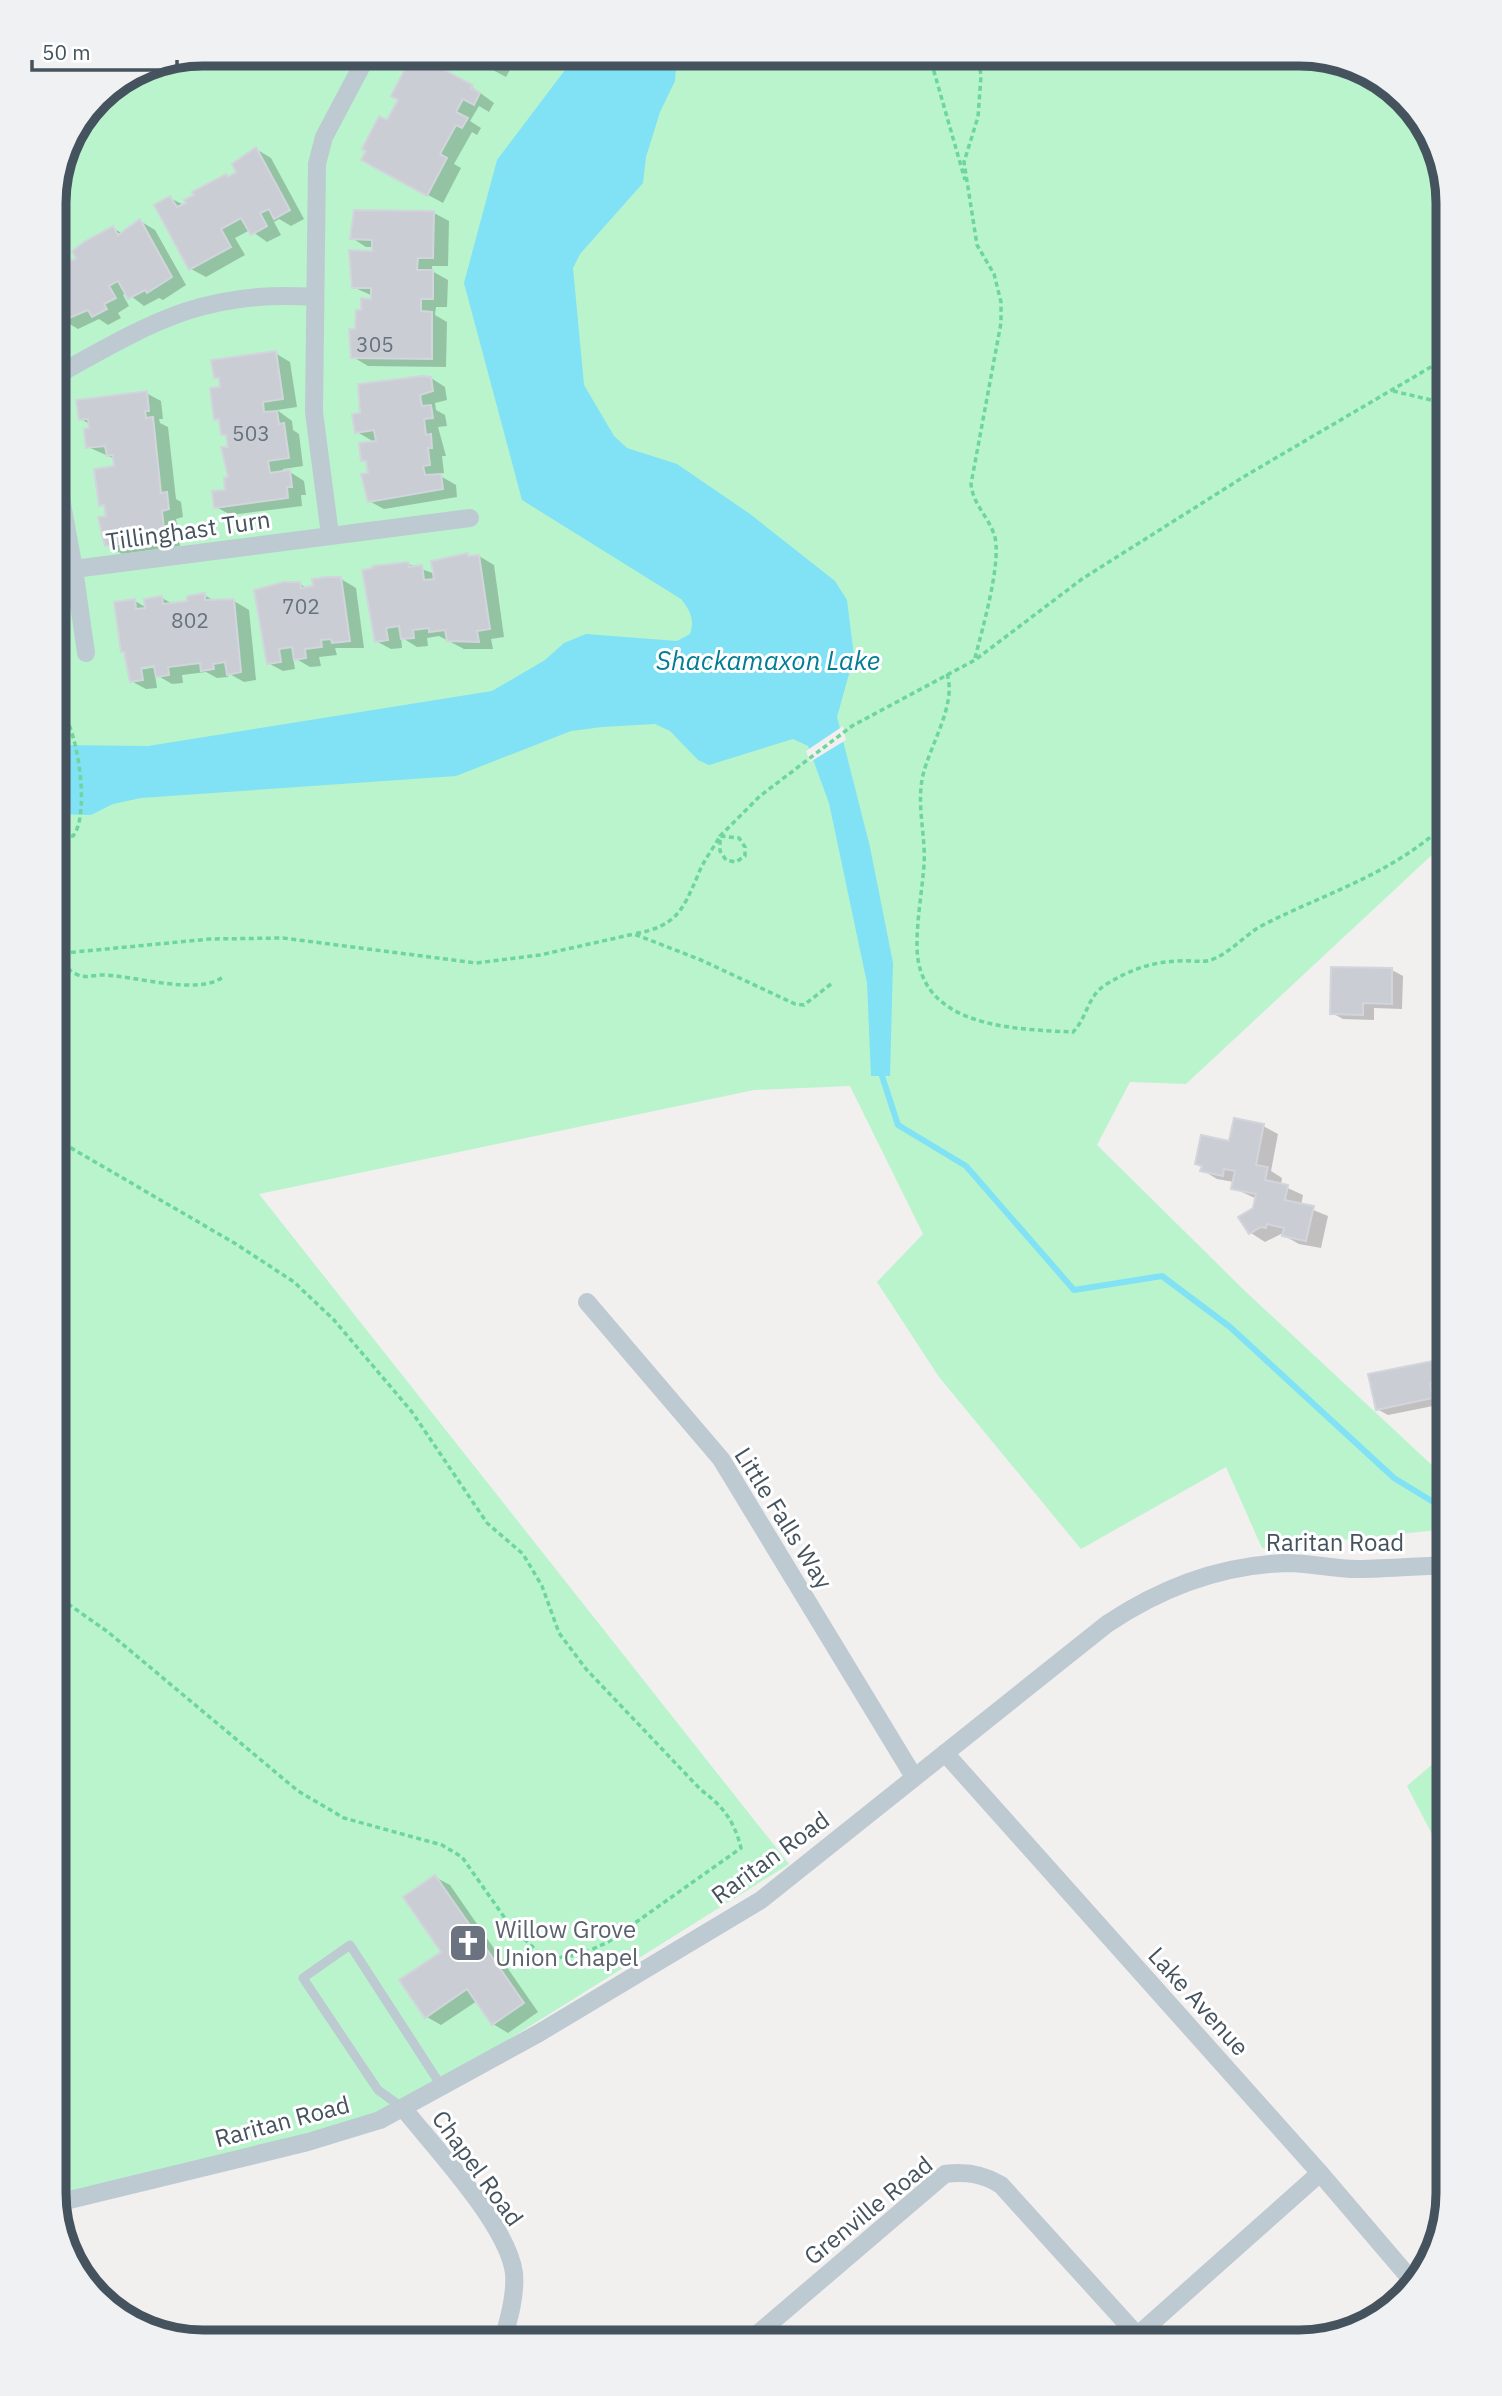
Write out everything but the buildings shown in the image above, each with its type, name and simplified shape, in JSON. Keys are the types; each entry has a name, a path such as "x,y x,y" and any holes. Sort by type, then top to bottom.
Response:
{"street":[{"path":"330,535 314,412 318,153 361,67"},
{"path":"67,369 122,339 185,310 246,297 315,298"},
{"name":"Tillinghast Turn","path":"67,532 74,569 470,518"},
{"path":"74,569 86,653"},
{"name":"Little Falls Way","path":"587,1303 721,1459 914,1777"},
{"name":"Raritan Road","path":"67,2201 308,2142 380,2120 540,2033 761,1900 1107,1623 1156,1595 1220,1572 1287,1563 1355,1569 1436,1566"},
{"name":"Lake Avenue","path":"945,1753 1320,2174 1407,2276"},
{"name":"Chapel Road","path":"403,2108 501,2234 514,2273 510,2315 506,2329"},
{"name":"Grenville Road","path":"763,2330 945,2174 961,2172 989,2178 1001,2185 1127,2330"},
{"path":"1143,2330 1320,2174"}],"lane":[{"path":"403,2108 378,2090 303,1978 350,1945 442,2087"}],"path":[{"path":"933,67 969,193"},
{"path":"975,660 998,556 994,533 972,496 971,484 1001,323 1002,302 994,274 977,245 964,162 978,117 980,67"},
{"path":"67,953 197,940 283,938 476,963 540,955 655,930 673,920 689,900 699,872 720,836 760,796 852,726 975,660 1082,579 1245,477 1436,364"},
{"path":"1393,391 1436,401"},
{"path":"947,674 950,682 947,703 922,779 920,804 925,851 917,945 920,967 929,987 954,1013 977,1022 1073,1032 1079,1027 1089,1001 1102,987 1129,972 1152,962 1207,961 1232,951 1261,926 1345,890 1398,861 1436,831"},
{"path":"67,716 75,735 80,814 78,831 73,836 67,836"},
{"path":"720,836 739,838 745,847 745,856 736,862 726,860 720,851 720,836"},
{"path":"634,934 701,960 795,1004 804,1005 831,984"},
{"path":"67,966 73,974 87,978 103,975 192,984 216,983 225,976"},
{"path":"66,1603 108,1632 298,1791 344,1818 442,1845 462,1857 509,1924 541,1955 557,1958 582,1954 608,1942 741,1848 734,1822 717,1802 701,1790 586,1669 565,1642 559,1633 542,1586 523,1554 487,1522 412,1412 334,1320 293,1282 236,1244 67,1145"}],"green space":[{"path":"194,67 1308,67 1325,69 1359,81 1389,100 1412,127 1428,159 1436,203 1436,851 1186,1084 1130,1082 1097,1145 1246,1292 1436,1469 1436,1530 1262,1548 1226,1467 1081,1549 939,1377 877,1282 923,1234 850,1086 754,1090 259,1194 789,1864 361,2132 66,2197 67,194 77,151 90,127 113,100 151,77"},
{"path":"1436,1761 1436,1842 1407,1786"}],"water":[{"name":"Shackamaxon Lake","path":"567,67 676,67 675,81 660,112 646,157 643,183 580,254 573,268 584,385 614,436 627,448 677,464 750,514 835,581 847,600 854,656 837,717 870,847 893,963 890,1076 871,1076 867,983 829,803 808,746 793,739 709,765 698,760 670,731 655,724 602,727 571,731 456,776 141,798 113,804 91,815 67,814 67,745 148,746 492,691 545,660 564,643 586,634 677,641 690,634 691,615 681,599 522,500 464,283 497,160"}],"pier":[{"path":"843,726 846,740 810,762 806,751"}],"waterway":[{"path":"882,1076 898,1125 966,1166 1074,1290 1162,1276 1230,1327 1394,1478 1436,1504"}],"place":[{"name":"Willow Grove Union Chapel","path":"468,1943"}]}
